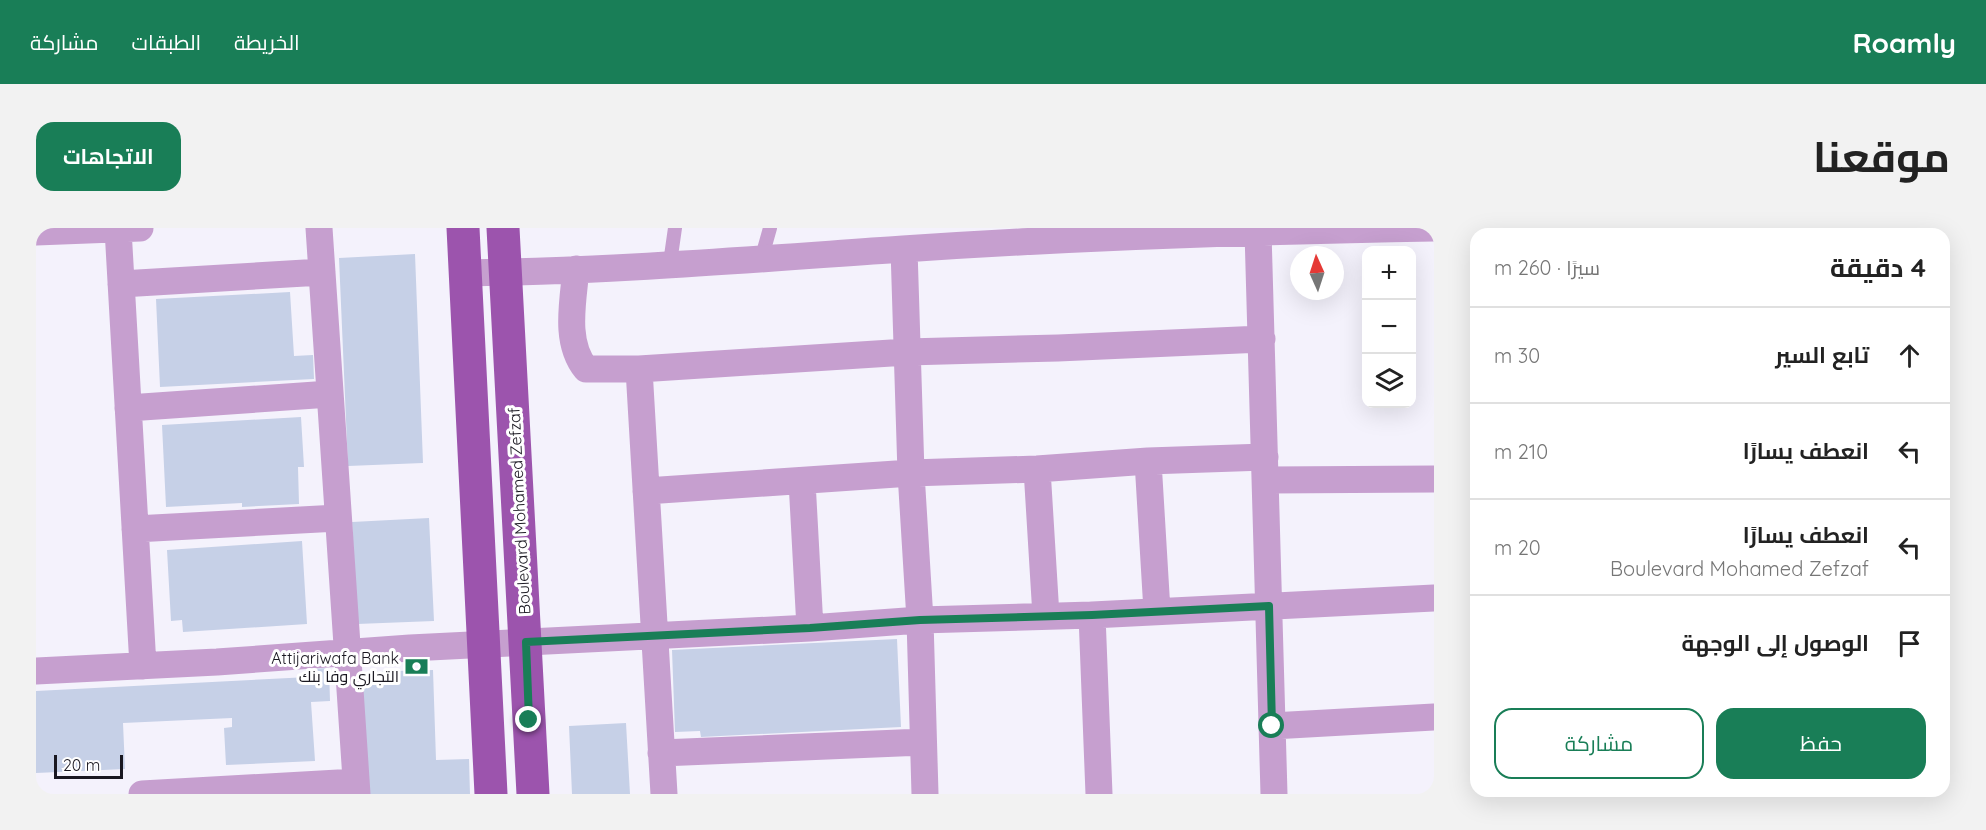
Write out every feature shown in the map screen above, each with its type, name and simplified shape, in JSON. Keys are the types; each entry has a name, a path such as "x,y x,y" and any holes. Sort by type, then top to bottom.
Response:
{"main road":[{"path":"463,228 491,794"},
{"name":"Boulevard Mohamed Zefzaf","path":"503,228 533,794"}],"street":[{"path":"36,232 140,228"},
{"path":"142,794 357,788 319,228"},
{"path":"465,273 761,260 904,249 1258,231 1434,228"},
{"path":"118,229 143,666"},
{"path":"1258,231 1274,794"},
{"path":"904,249 910,473 920,620 925,794"},
{"path":"576,269 571,329 578,359 586,369 639,369 907,352 1262,339"},
{"path":"121,284 322,272"},
{"path":"639,369 664,794"},
{"path":"128,408 330,394"},
{"path":"646,491 910,473 1038,469 1148,461 1434,479"},
{"path":"1148,461 1157,611"},
{"path":"1038,469 1046,616"},
{"path":"802,481 810,628"},
{"path":"135,529 338,518"},
{"path":"36,671 920,620 1092,615 1434,598"},
{"path":"1092,615 1099,794"},
{"path":"1272,726 1434,717"},
{"path":"662,753 923,742"}],"lane":[{"path":"670,263 675,228"},
{"path":"761,260 770,228"}],"building":[{"path":"415,254 423,463 348,466 339,258"},
{"path":"290,292 294,356 313,355 314,379 160,387 156,299"},
{"path":"301,417 304,467 298,467 299,504 242,507 242,503 166,507 162,425"},
{"path":"429,518 434,621 357,624 352,522"},
{"path":"302,541 307,624 183,632 182,620 171,621 167,550"},
{"path":"897,639 901,727 701,737 700,731 675,732 672,650"},
{"path":"329,668 330,701 311,702 315,761 226,765 224,728 232,727 232,718 123,723 125,769 36,773 36,691 309,677 308,669"},
{"path":"433,670 436,760 469,759 470,794 364,794 360,672"},
{"path":"626,723 630,794 572,794 569,726"}],"place":[{"name":"Attijariwafa Bank التجاري وفا بنك","path":"417,667"}],"route":[{"path":"529,720 526,642 810,628 920,620 1092,615 1269,606 1272,726"}]}
